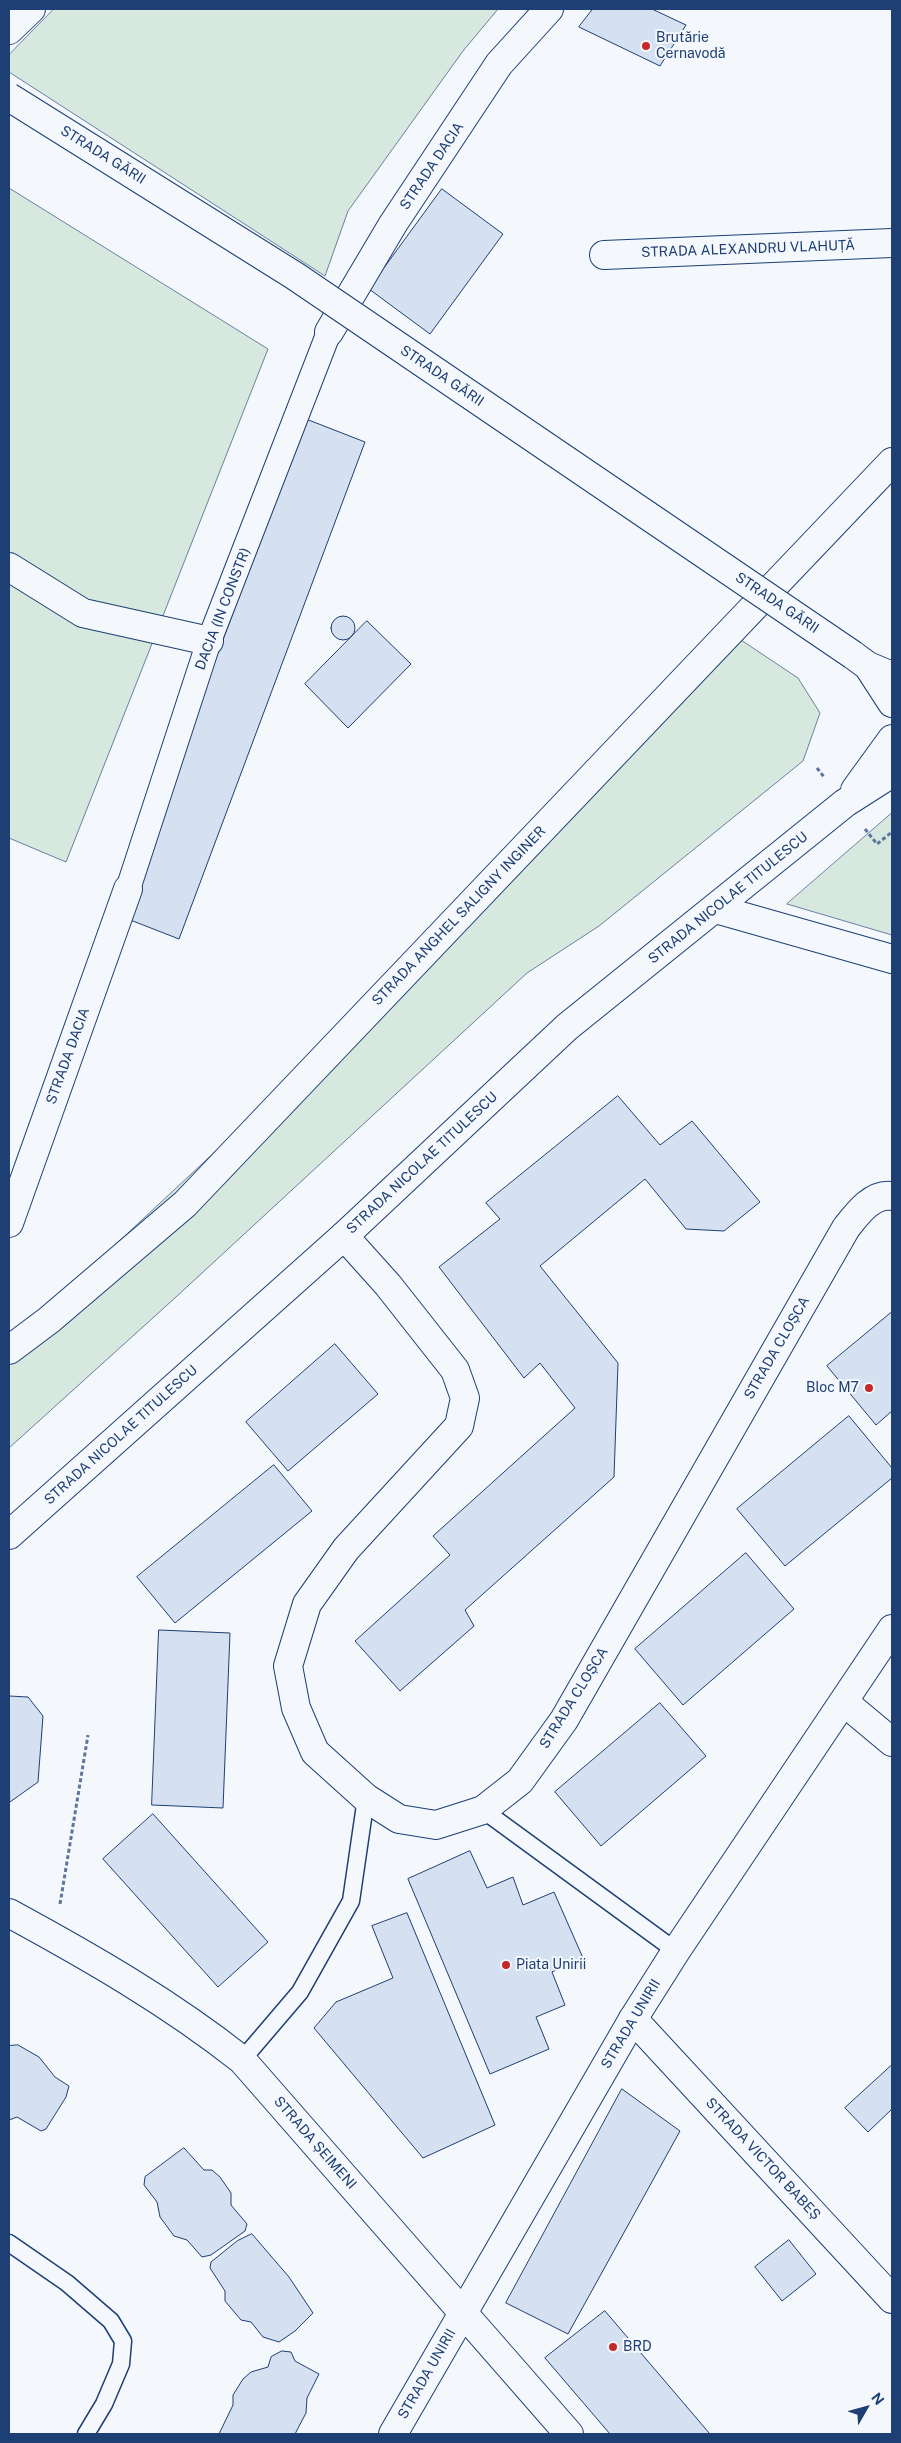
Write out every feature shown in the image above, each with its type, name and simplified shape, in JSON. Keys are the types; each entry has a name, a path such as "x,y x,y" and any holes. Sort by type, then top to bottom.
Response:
{"street":[{"path":"9,30 31,9"},
{"name":"STRADA DACIA","path":"329,332 393,224 500,64 549,9"},
{"name":"STRADA GĂRII","path":"9,96 295,276 871,666"},
{"name":"STRADA ALEXANDRU VLAHUȚĂ","path":"604,254 892,243"},
{"name":"DACIA (IN CONSTR)","path":"128,889 209,641 329,332"},
{"name":"STRADA ANGHEL SALIGNY INGINER","path":"9,1350 49,1320 185,1204 892,462"},
{"path":"9,567 83,612 209,641"},
{"path":"871,666 892,703"},
{"name":"STRADA NICOLAE TITULESCU","path":"845,803 892,739"},
{"name":"STRADA NICOLAE TITULESCU","path":"9,1535 344,1236 566,1027 716,909 845,803 892,773"},
{"name":"STRADA DACIA","path":"9,1223 128,889"},
{"path":"716,909 892,959"},
{"name":"STRADA CLOȘCA","path":"344,1236 388,1285 455,1370 465,1398 459,1426 346,1549 308,1604 288,1666 296,1708 315,1752 366,1798 399,1819 436,1826 483,1810 520,1781 564,1720 846,1228 863,1207 884,1194 892,1196"},
{"name":"STRADA UNIRII","path":"392,2434 633,2019 676,1951 892,1628"},
{"path":"844,1702 892,1742"},
{"name":"STRADA ȘEIMENI","path":"9,1913 54,1937 196,2023 242,2060 565,2433"},
{"name":"STRADA VICTOR BABEȘ","path":"633,2019 892,2299"}],"lane":[{"path":"242,2060 300,1992 352,1901 366,1798"},
{"path":"483,1810 676,1951"},
{"path":"9,2243 67,2283 111,2321 123,2341 121,2364 104,2404 86,2434"}],"path":[{"path":"54,1937 88,1734"}],"shaded area":[{"path":"54,9 498,9 463,51 348,211 325,276 9,72 9,55"},
{"path":"9,188 268,349 66,862 9,838"},
{"path":"732,634 798,678 820,713 803,761 599,926 527,973 176,1297 9,1448 9,1344 279,1092"},
{"path":"892,813 892,935 787,904"}],"building":[{"name":"Brutărie Cernavodă","path":"593,9 652,9 686,25 660,66 579,27"},
{"path":"442,189 503,234 430,334 369,289"},
{"path":"306,419 365,442 179,939 120,916"},
{"path":"343,616 351,620 355,628 351,636 343,640 335,636 331,628 335,620"},
{"path":"367,621 411,664 348,728 305,684"},
{"path":"618,1096 660,1145 692,1121 760,1202 724,1231 686,1229 645,1179 540,1266 618,1363 614,1477 465,1610 474,1626 400,1691 355,1641 450,1555 433,1536 575,1408 540,1363 524,1378 439,1267 500,1219 486,1203"},
{"name":"Bloc M7","path":"892,1312 892,1411 876,1425 827,1366"},
{"path":"335,1344 378,1394 288,1471 246,1422"},
{"path":"849,1416 892,1468 892,1478 785,1566 737,1509"},
{"path":"274,1465 312,1511 175,1623 137,1577"},
{"path":"746,1553 794,1609 683,1705 635,1649"},
{"path":"159,1630 230,1633 223,1808 152,1805"},
{"path":"9,1696 28,1697 43,1716 38,1782 10,1802"},
{"path":"660,1703 706,1756 601,1846 555,1792"},
{"path":"153,1814 268,1942 218,1987 103,1859"},
{"name":"Piata Unirii","path":"470,1851 487,1888 513,1877 523,1905 554,1892 583,1958 552,1972 565,2005 536,2017 549,2049 490,2074 408,1879"},
{"path":"407,1913 495,2125 423,2158 314,2028 336,2002 393,1978 372,1926"},
{"path":"18,2045 39,2057 55,2077 69,2086 66,2097 46,2129 41,2131 17,2117 9,2120 9,2046"},
{"path":"892,2065 892,2109 868,2132 845,2108"},
{"path":"622,2089 680,2131 568,2334 506,2303"},
{"path":"184,2148 204,2170 212,2170 220,2177 231,2193 231,2205 247,2224 245,2231 211,2255 202,2257 187,2240 174,2236 160,2217 157,2202 144,2185 145,2177"},
{"path":"252,2234 289,2277 313,2313 295,2331 279,2342 263,2337 251,2322 241,2320 225,2301 225,2291 210,2268 211,2262 237,2241"},
{"path":"789,2240 816,2274 782,2301 755,2267"},
{"path":"605,2311 710,2434 610,2434 545,2358"},
{"path":"282,2351 291,2352 295,2361 319,2374 307,2398 306,2413 295,2434 219,2434 233,2405 233,2395 243,2379 251,2372 268,2367 271,2357"}],"place":[{"name":"Brutărie Cernavodă","path":"646,46"},
{"name":"Bloc M7","path":"869,1388"},
{"name":"Piata Unirii","path":"506,1965"},
{"name":"BRD","path":"613,2347"}]}
